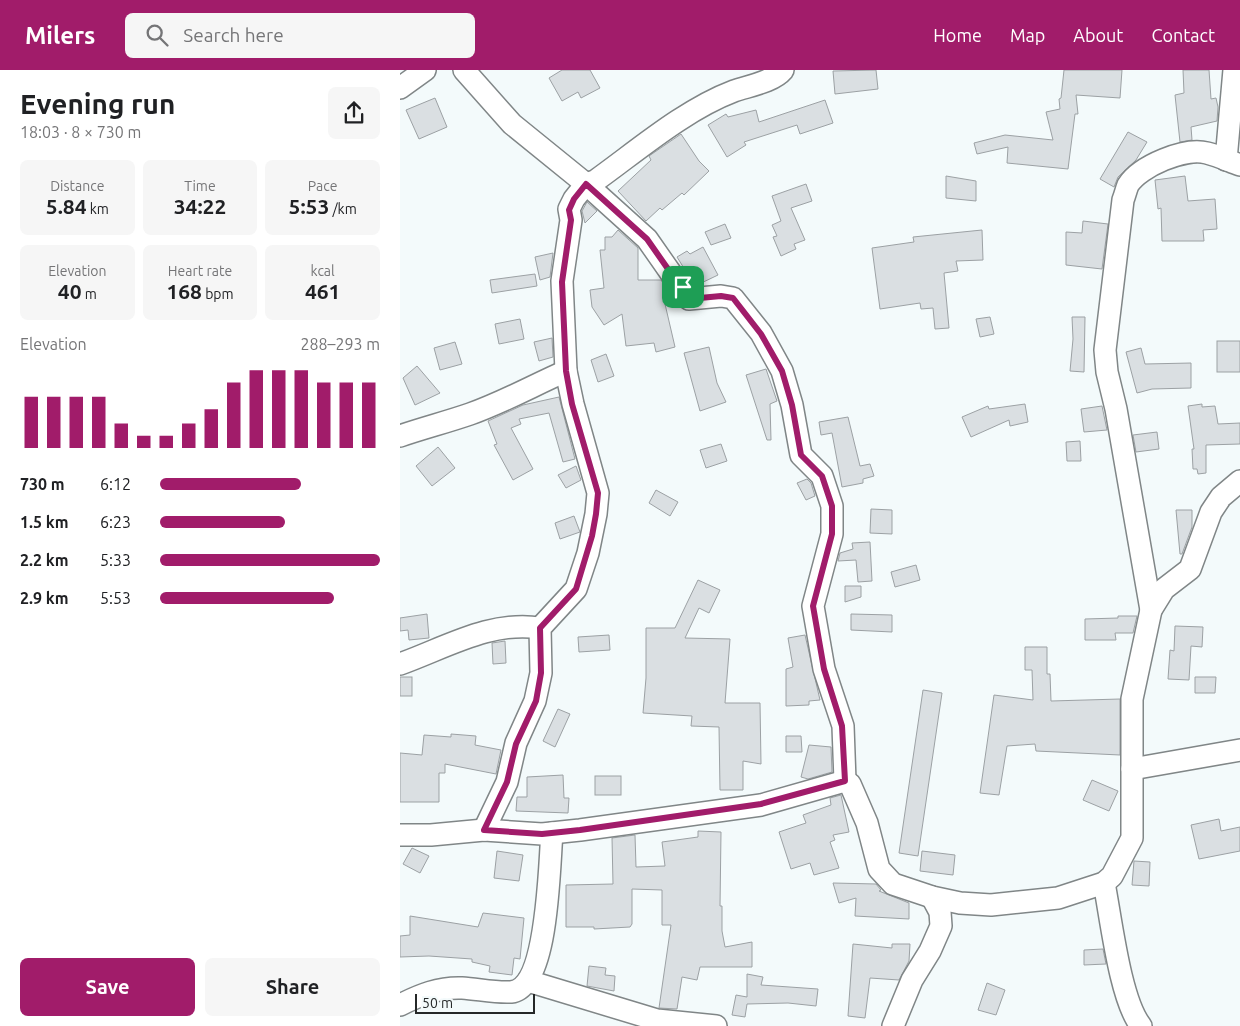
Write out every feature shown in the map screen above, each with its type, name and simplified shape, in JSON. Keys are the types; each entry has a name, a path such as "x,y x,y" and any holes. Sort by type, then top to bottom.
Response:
{"street":[{"path":"400,88 424,70"},
{"path":"464,70 512,124 586,184 647,239 689,299 721,296 733,298 761,334 782,371 792,405 801,455 822,476 832,506 832,534 813,606 824,669 842,726 845,781"},
{"path":"484,830 507,782 516,744 536,701 541,673 540,628 576,589 592,536 598,493 572,404 566,371 562,282 571,220 569,210 574,199 586,184 595,182 709,102 773,77 783,70"},
{"path":"1152,610 1116,409 1107,372 1105,350 1123,200 1129,185 1138,174 1175,154 1189,151 1206,152 1233,162 1234,70"},
{"path":"400,436 470,414 566,371"},
{"path":"400,836 431,836 484,830 552,833 761,804 845,781 850,784 862,810 882,874 893,884 960,904 1005,904 1058,898 1104,884 1112,876 1132,838 1132,699 1152,610 1164,589 1190,569 1216,504 1240,481"},
{"path":"400,664 478,633 511,627 540,628"},
{"path":"1132,769 1240,750"},
{"path":"400,1005 443,989 510,992 524,987 533,973 545,918 552,833"},
{"path":"1104,884 1124,984 1130,1006 1141,1026"},
{"path":"893,1026 912,980 930,951 941,926 940,912 932,897"},
{"path":"528,981 657,1020 716,1026"}],"building":[{"path":"562,70 590,70 600,88 581,98 578,92 562,101 549,78"},
{"path":"876,70 878,89 835,94 833,71"},
{"path":"1064,70 1122,70 1120,98 1076,95 1078,114 1075,114 1068,169 1007,163 1008,147 977,154 974,143 1005,135 1053,140 1046,112 1060,109 1059,99 1061,98"},
{"path":"1183,70 1209,70 1211,99 1216,98 1218,107 1217,121 1191,127 1192,140 1180,142 1175,95 1184,93"},
{"path":"435,98 447,127 419,139 406,110"},
{"path":"825,100 833,123 800,134 797,125 744,142 746,145 727,157 708,125 726,114 728,117 756,110 759,122"},
{"path":"1128,132 1147,142 1136,160 1118,177 1114,187 1100,179"},
{"path":"681,134 699,161 709,171 684,195 682,193 662,210 660,208 646,221 618,191 651,160 649,156"},
{"path":"946,176 976,181 976,201 946,198"},
{"path":"1185,176 1188,201 1215,199 1217,229 1203,230 1204,241 1162,241 1161,208 1158,209 1155,180"},
{"path":"806,184 812,201 791,208 805,240 794,244 796,249 781,256 773,237 777,236 772,225 781,221 772,196"},
{"path":"587,202 597,211 585,223 582,211"},
{"path":"1083,221 1108,224 1102,269 1066,265 1066,232 1082,233"},
{"path":"725,224 731,238 711,245 705,232"},
{"path":"618,230 638,248 638,280 661,280 670,293 670,303 665,304 675,347 656,352 654,343 626,346 622,314 604,325 592,307 590,290 604,288 600,250 605,250 605,237 612,237"},
{"path":"982,230 983,260 956,261 958,271 944,273 949,328 935,329 933,308 921,309 920,303 880,309 872,248 914,242 913,237"},
{"path":"703,247 718,275 695,286 677,257 687,251 690,254"},
{"path":"553,253 550,277 540,280 535,257"},
{"path":"535,274 537,286 492,293 490,280"},
{"path":"990,317 994,334 980,337 976,319"},
{"path":"1072,317 1085,317 1084,372 1070,371 1073,339"},
{"path":"520,319 524,339 499,344 495,324"},
{"path":"552,338 553,357 539,361 534,342"},
{"path":"1217,341 1240,341 1240,372 1217,372"},
{"path":"455,342 462,364 440,370 434,348"},
{"path":"709,347 717,383 726,402 700,411 684,353"},
{"path":"1141,348 1145,364 1191,363 1191,388 1152,389 1137,393 1126,352"},
{"path":"606,354 614,376 598,382 591,360"},
{"path":"417,366 440,393 415,405 403,378"},
{"path":"766,369 777,401 770,404 771,440 767,440 746,375"},
{"path":"559,397 575,459 563,462 549,413 519,419 521,424 511,428 533,469 513,480 494,445 497,444 488,421 523,405"},
{"path":"1025,404 1028,422 1010,426 1009,420 971,437 962,417 988,406 989,409"},
{"path":"1202,404 1202,407 1215,406 1218,424 1240,423 1240,444 1206,445 1206,473 1198,474 1197,469 1193,469 1192,449 1194,449 1188,406"},
{"path":"1102,406 1107,430 1084,432 1081,409"},
{"path":"848,417 860,466 870,464 874,476 863,479 863,483 842,487 832,433 821,435 819,422"},
{"path":"1157,432 1159,449 1136,452 1133,435"},
{"path":"1080,441 1081,461 1067,461 1066,442"},
{"path":"721,444 727,461 706,468 700,450"},
{"path":"438,447 455,468 432,486 416,466"},
{"path":"576,466 581,480 566,488 558,475"},
{"path":"807,479 811,483 815,496 806,500 797,483"},
{"path":"656,490 678,502 670,516 649,503"},
{"path":"871,509 892,510 892,534 870,533"},
{"path":"1176,510 1192,510 1192,527 1182,554 1180,554"},
{"path":"574,516 580,532 560,539 555,523"},
{"path":"870,542 872,581 858,582 856,560 838,561 840,553 853,549 852,543"},
{"path":"916,565 920,580 895,587 891,572"},
{"path":"698,580 720,590 709,613 699,608 685,638 730,639 725,703 760,703 761,764 743,761 743,790 720,790 719,727 691,726 692,716 643,713 646,678 646,628 675,628"},
{"path":"845,586 861,586 861,597 845,602"},
{"path":"427,614 429,638 409,640 408,630 400,631 400,618"},
{"path":"851,614 892,615 892,632 851,630"},
{"path":"1118,616 1137,616 1133,633 1115,633 1116,640 1085,640 1085,619 1118,618"},
{"path":"1175,626 1203,627 1202,647 1191,646 1189,680 1168,679 1170,650 1174,651"},
{"path":"609,635 610,650 579,652 578,637"},
{"path":"805,635 820,700 809,701 809,705 786,706 786,669 793,667 788,638"},
{"path":"505,641 506,663 493,664 492,643"},
{"path":"1025,647 1047,647 1047,674 1050,674 1051,701 1120,699 1120,755 1036,751 1035,744 1007,746 999,795 980,793 994,695 1033,700 1032,670 1025,670"},
{"path":"400,677 412,677 412,696 400,696"},
{"path":"1195,677 1216,677 1215,693 1195,693"},
{"path":"923,690 942,693 918,856 899,853"},
{"path":"558,709 570,714 555,747 543,741"},
{"path":"451,734 476,736 475,745 501,750 496,774 445,764 445,773 439,773 439,802 400,802 400,753 422,755 424,735 451,737"},
{"path":"786,736 801,736 802,752 786,752"},
{"path":"809,745 831,747 832,772 808,779 801,777"},
{"path":"563,775 564,798 569,798 568,813 516,811 517,797 527,797 527,777"},
{"path":"595,776 621,776 621,795 595,795"},
{"path":"1092,780 1118,791 1109,811 1083,800"},
{"path":"841,795 849,832 833,835 835,840 830,842 839,868 814,875 810,863 791,869 779,832 806,823 803,815 831,805 830,798"},
{"path":"1219,819 1221,831 1240,827 1240,851 1199,859 1191,825"},
{"path":"698,831 721,832 720,906 722,906 722,931 725,947 752,942 752,967 700,967 697,980 682,977 677,1009 659,1008 671,925 662,925 662,890 632,889 632,924 630,927 594,929 594,927 566,927 566,885 613,884 612,838 635,835 636,867 665,866 662,842 698,837"},
{"path":"412,848 429,856 420,873 403,864"},
{"path":"497,851 523,855 519,881 494,878"},
{"path":"922,851 955,855 953,875 920,871"},
{"path":"1134,861 1150,862 1149,886 1132,885"},
{"path":"833,883 876,884 881,890 879,891 909,903 909,919 855,916 856,898 839,903"},
{"path":"483,913 524,918 520,959 514,958 512,975 489,972 490,966 472,962 472,959 429,956 400,957 400,936 410,935 410,916 478,927"},
{"path":"853,944 892,948 892,944 910,944 909,961 899,980 870,978 865,1018 848,1016"},
{"path":"1103,949 1106,964 1084,965 1084,950"},
{"path":"589,966 606,968 605,975 615,976 614,991 587,986"},
{"path":"747,974 763,977 761,985 818,989 816,1006 788,1003 747,1004 745,1017 732,1015 736,995 747,997"},
{"path":"987,983 1005,990 996,1015 978,1010"}],"route":[{"path":"586,184 647,239 683,287 689,299 721,296 733,298 761,334 782,371 792,405 801,455 822,476 832,506 832,534 823,562 813,606 824,669 832,700 842,726 845,781 788,798 734,809 612,824 580,830 542,834 484,830 507,782 516,744 528,722 536,701 542,662 540,628 576,589 592,536 596,514 598,493 572,404 566,371 567,355 562,282 571,220 569,210 574,199 586,184"}]}
